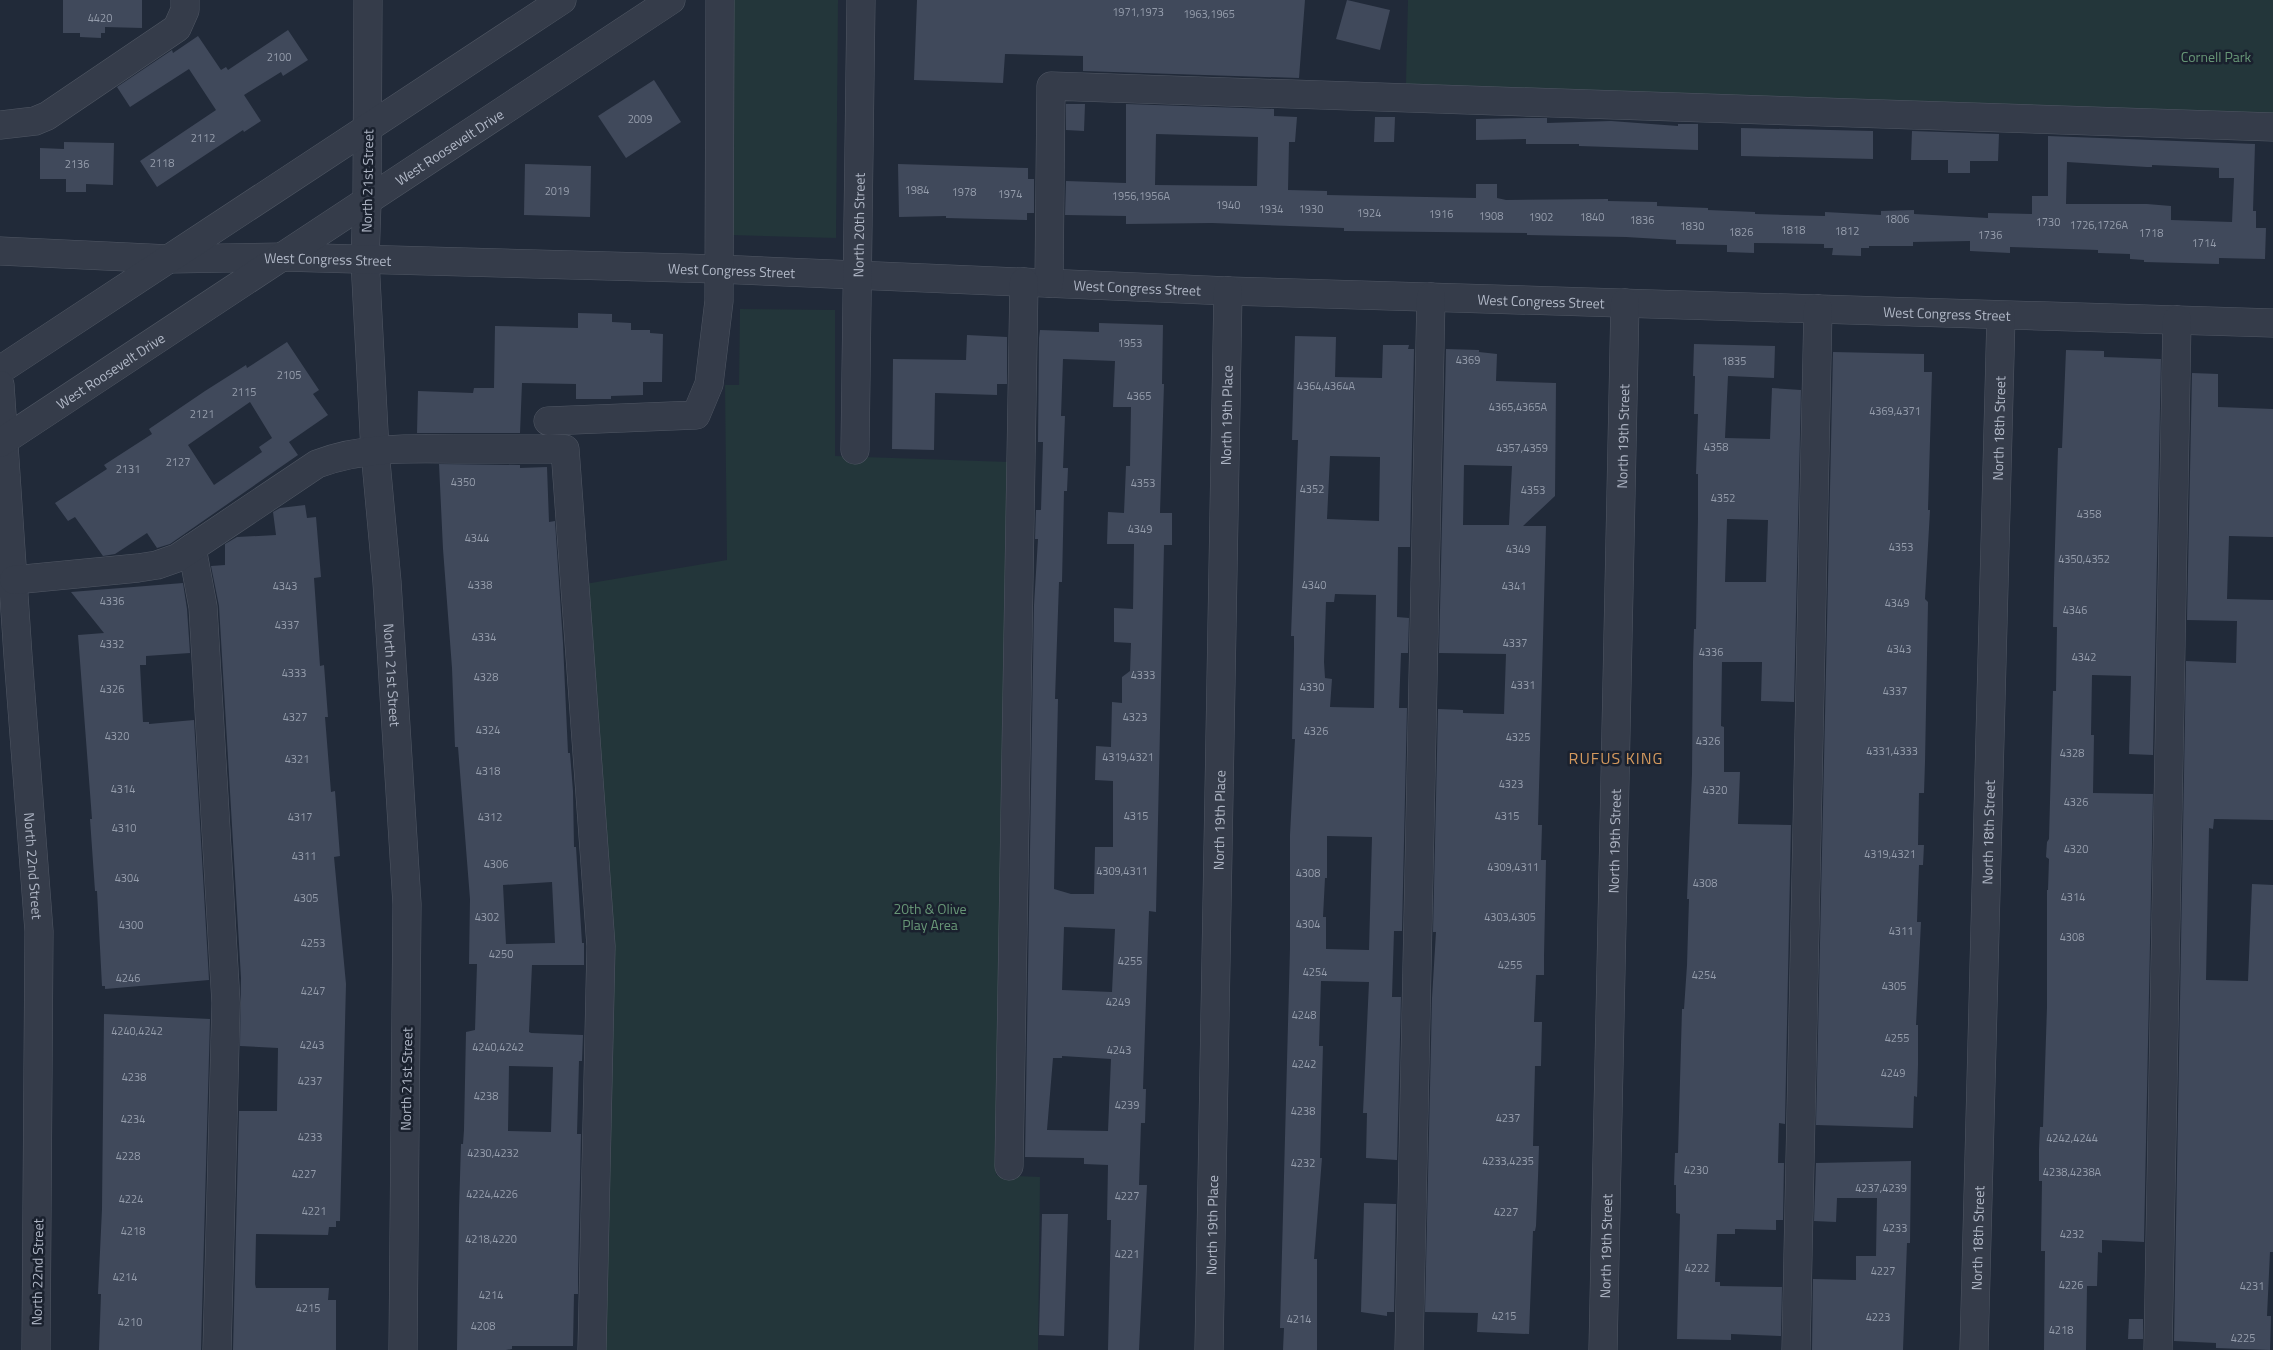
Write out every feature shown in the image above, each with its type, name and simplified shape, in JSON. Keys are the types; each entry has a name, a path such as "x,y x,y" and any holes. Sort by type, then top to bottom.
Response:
{"street":[{"path":"0,125 35,121 47,116 177,28 185,10 185,0"},
{"name":"North 21st Street","path":"368,0 367,202 364,260 375,451 387,582 407,904 403,1350"},
{"path":"0,370 562,0"},
{"name":"West Roosevelt Drive","path":"2,442 671,0"},
{"path":"548,421 696,415 709,384 719,301 720,0"},
{"name":"North 20th Street","path":"855,450 861,0"},
{"path":"1009,1166 1036,282 1051,86 2273,127"},
{"name":"West Congress Street","path":"0,251 170,259 283,257 718,269 1228,291 2001,316 2273,322"},
{"name":"North 19th Place","path":"1209,1350 1228,291"},
{"path":"1409,1350 1431,297"},
{"name":"North 19th Street","path":"1603,1350 1625,303"},
{"path":"1796,1350 1818,310"},
{"name":"North 18th Street","path":"1974,1350 2001,316"},
{"path":"2158,1350 2177,320"},
{"name":"North 22nd Street","path":"0,385 2,442 14,580 9,662 39,931 36,1350"},
{"path":"14,580 138,568 177,558 317,464 334,457 375,451 424,448 565,449 601,946 592,1350"},
{"path":"192,548 203,607 226,1003 217,1350"}],"green space":[{"path":"734,0 838,0 836,238 731,235"},
{"name":"Cornell Park","path":"1408,0 2273,0 2273,114 1525,90 1406,84"},
{"name":"20th & Olive Play Area","path":"740,309 835,310 835,456 1009,462 996,1175 1040,1177 1038,1350 600,1350 585,584 727,560 725,385 739,385"}],"building":[{"path":"63,0 142,0 142,28 105,27 105,33 101,33 101,38 80,37 80,33 63,33"},
{"path":"917,0 1305,0 1299,78 1083,71 1083,56 1005,54 1003,83 914,80"},
{"path":"1347,0 1390,10 1380,50 1336,39"},
{"path":"288,30 308,60 283,76 281,72 244,95 261,121 244,132 243,130 157,187 140,161 216,110 189,69 130,107 117,87 172,50 173,53 198,36 221,70 226,67 228,70"},
{"path":"654,80 681,122 626,158 598,116"},
{"path":"1066,104 1085,104 1084,131 1066,130"},
{"path":"1126,104 1274,109 1274,116 1297,117 1295,142 1289,142 1288,190 1327,191 1327,195 1476,198 1476,184 1497,184 1497,198 1506,200 1608,199 1608,201 1657,202 1657,206 1755,212 1755,214 1825,216 1825,212 1881,215 1881,211 1914,210 1914,214 1988,218 1988,213 2032,214 2032,196 2048,196 2048,136 2255,144 2253,211 2256,211 2256,228 2266,228 2265,259 2219,258 2219,264 2144,262 2144,260 2130,259 2130,254 2098,253 2098,250 2010,247 2010,253 1970,251 1970,241 1913,242 1913,246 1869,246 1869,248 1861,248 1861,256 1832,255 1833,248 1824,248 1824,244 1754,243 1754,253 1727,252 1727,245 1676,244 1676,240 1626,237 1527,235 1527,233 1344,231 1344,228 1212,223 1126,224 1126,216 1065,215 1066,181 1126,183","holes":["1156,134 1258,137 1257,186 1155,185","2067,162 2147,167 2152,167 2152,165 2219,168 2219,178 2234,178 2232,222 2171,220 2171,206 2147,204 2066,204"]},
{"path":"1375,117 1395,117 1394,142 1374,142"},
{"path":"1547,118 1547,123 1611,121 1678,126 1678,124 1698,124 1698,150 1579,146 1579,144 1526,144 1526,139 1476,140 1476,119"},
{"path":"1741,128 1873,131 1873,159 1741,156"},
{"path":"1912,131 1999,134 1998,161 1970,161 1970,173 1948,173 1948,160 1911,160"},
{"path":"64,142 114,143 113,185 86,184 86,192 66,192 66,179 40,179 40,148 64,149"},
{"path":"525,164 591,166 590,217 524,215"},
{"path":"898,164 1028,168 1028,179 1034,179 1034,213 1027,213 1027,220 946,218 946,216 899,217"},
{"path":"578,313 612,314 612,322 631,323 631,330 650,330 650,333 663,334 662,382 643,382 643,395 611,396 611,399 576,399 576,384 522,383 520,433 417,433 418,391 473,393 474,388 494,388 495,326 578,328"},
{"path":"1099,323 1163,325 1162,384 1164,384 1160,513 1172,513 1172,545 1164,545 1156,912 1149,911 1143,1089 1146,1089 1145,1123 1141,1123 1139,1185 1147,1185 1139,1350 1108,1350 1111,1220 1107,1220 1108,1165 1084,1164 1084,1158 1025,1157 1034,605 1038,539 1035,539 1036,510 1041,510 1043,442 1038,442 1039,338 1040,330 1099,332","holes":["1063,359 1115,361 1113,407 1131,407 1130,466 1126,466 1124,513 1108,512 1107,544 1134,544 1133,609 1114,608 1114,642 1131,643 1130,671 1122,677 1122,703 1112,702 1111,747 1096,746 1095,780 1113,781 1113,847 1095,847 1094,894 1071,894 1054,889 1058,699 1055,699 1059,582 1062,582 1064,491 1067,491 1068,468 1063,468 1065,416 1061,416","1064,927 1115,929 1112,992 1062,990","1062,1056 1111,1059 1108,1131 1047,1130 1053,1058 1062,1058"]},
{"path":"967,335 1007,337 1007,384 997,384 997,395 935,393 934,450 892,449 893,359 966,360"},
{"path":"1295,336 1336,337 1335,377 1382,378 1383,345 1409,345 1408,349 1414,349 1410,547 1398,547 1397,617 1409,618 1408,653 1401,653 1399,708 1407,708 1402,931 1394,931 1392,997 1401,997 1397,1160 1366,1158 1367,1113 1363,1113 1369,982 1321,981 1319,1046 1323,1046 1320,1158 1322,1158 1314,1259 1317,1259 1317,1350 1283,1350 1284,1328 1280,1328 1290,948 1290,835 1295,739 1292,739 1294,636 1291,636 1298,440 1292,440","holes":["1330,456 1380,457 1379,521 1327,519","1335,594 1376,595 1374,708 1330,707 1332,679 1325,678 1324,662 1326,602 1334,602","1327,836 1372,837 1369,950 1326,949 1326,917 1323,917 1325,878 1327,878"]},
{"path":"287,342 319,390 313,394 328,415 289,442 298,455 170,544 157,548 147,533 115,554 103,556 75,517 68,521 55,503 107,469 104,465 152,434 149,429 246,365 247,368","holes":["250,402 272,438 259,447 262,452 214,485 188,445"]},
{"path":"1694,344 1775,346 1774,378 1728,376 1725,438 1770,439 1772,388 1801,390 1794,702 1761,701 1762,662 1722,662 1721,726 1724,727 1724,772 1740,772 1738,824 1791,825 1785,1124 1779,1123 1778,1163 1784,1163 1783,1220 1776,1220 1776,1230 1735,1229 1735,1234 1717,1234 1715,1282 1720,1282 1720,1286 1782,1287 1781,1336 1731,1334 1731,1340 1677,1339 1680,1214 1676,1213 1676,1185 1674,1185 1675,1153 1678,1153 1682,1009 1684,1009 1687,965 1689,899 1687,899 1698,518 1698,474 1696,474 1698,414 1694,414 1695,376 1693,376","holes":["1727,519 1768,520 1766,582 1725,582"]},
{"path":"1446,349 1479,350 1479,352 1497,354 1496,381 1556,383 1555,496 1523,526 1546,526 1538,825 1542,825 1541,860 1546,860 1544,975 1536,975 1534,1022 1542,1022 1541,1066 1535,1066 1533,1146 1539,1146 1529,1334 1477,1332 1478,1313 1425,1312 1432,998 1436,932 1433,932 1438,709 1463,710 1463,713 1504,714 1506,654 1439,653","holes":["1464,465 1512,466 1509,525 1463,525"]},
{"path":"2066,350 2104,351 2104,357 2161,359 2153,755 2129,754 2131,676 2092,675 2091,735 2094,735 2093,793 2153,794 2144,1242 2102,1240 2102,1253 2098,1252 2097,1286 2087,1286 2086,1350 2044,1350 2045,1251 2041,1251 2042,1181 2039,1181 2039,1149 2040,1127 2043,1127 2047,1007 2047,890 2049,859 2046,857 2049,839 2053,691 2056,691 2057,627 2053,627 2058,448 2062,448"},
{"path":"1833,352 1924,354 1924,372 1932,372 1928,510 1930,510 1925,599 1928,602 1925,762 1924,793 1919,793 1918,845 1924,845 1923,865 1919,865 1917,922 1921,922 1916,1025 1918,1025 1918,1065 1917,1097 1914,1096 1913,1128 1816,1125"},
{"path":"2192,373 2218,374 2218,407 2273,409 2273,537 2229,536 2227,599 2273,600 2273,820 2214,819 2213,829 2209,828 2206,980 2248,981 2252,884 2273,885 2273,1252 2270,1252 2267,1316 2271,1316 2270,1350 2216,1348 2216,1343 2174,1341 2186,661 2236,663 2237,621 2187,620"},
{"path":"439,464 520,465 520,468 547,467 549,522 555,521 568,753 570,753 573,791 574,847 576,847 584,965 532,965 529,1032 583,1035 582,1061 579,1061 577,1134 581,1134 578,1294 574,1294 573,1346 512,1346 512,1349 506,1350 457,1350 459,1210 461,1144 463,1144 464,1130 466,1032 475,1030 477,964 469,964 470,899 458,747 455,747 452,668","holes":["552,882 555,943 506,944 503,885","509,1066 553,1067 551,1132 508,1131"]},
{"path":"305,505 307,518 316,517 321,577 314,578 320,666 324,665 328,717 325,717 331,792 335,791 340,856 334,857 346,984 340,1221 336,1221 336,1227 329,1227 328,1235 256,1234 255,1284 256,1288 329,1288 328,1300 336,1300 336,1350 233,1350 239,1111 277,1111 278,1048 240,1046 241,978 219,606 211,566 225,565 225,544 237,537 276,535 273,512 280,508"},
{"path":"183,583 190,653 146,656 146,665 140,665 143,722 149,722 149,724 194,720 209,980 105,989 105,986 102,986 78,635 104,633 71,592"},
{"path":"104,1014 210,1019 201,1350 99,1350 101,1294 98,1294 102,1209"},
{"path":"1911,1161 1910,1243 1907,1243 1903,1350 1812,1350 1813,1279 1856,1280 1856,1256 1876,1256 1877,1198 1837,1198 1836,1222 1814,1221 1816,1163"},
{"path":"1364,1203 1396,1204 1394,1312 1387,1312 1387,1316 1361,1312"},
{"path":"1042,1214 1068,1214 1064,1336 1039,1335"},
{"path":"2129,1319 2143,1319 2143,1339 2128,1339"}],"district":[{"name":"RUFUS KING","path":"1616,758"}]}
